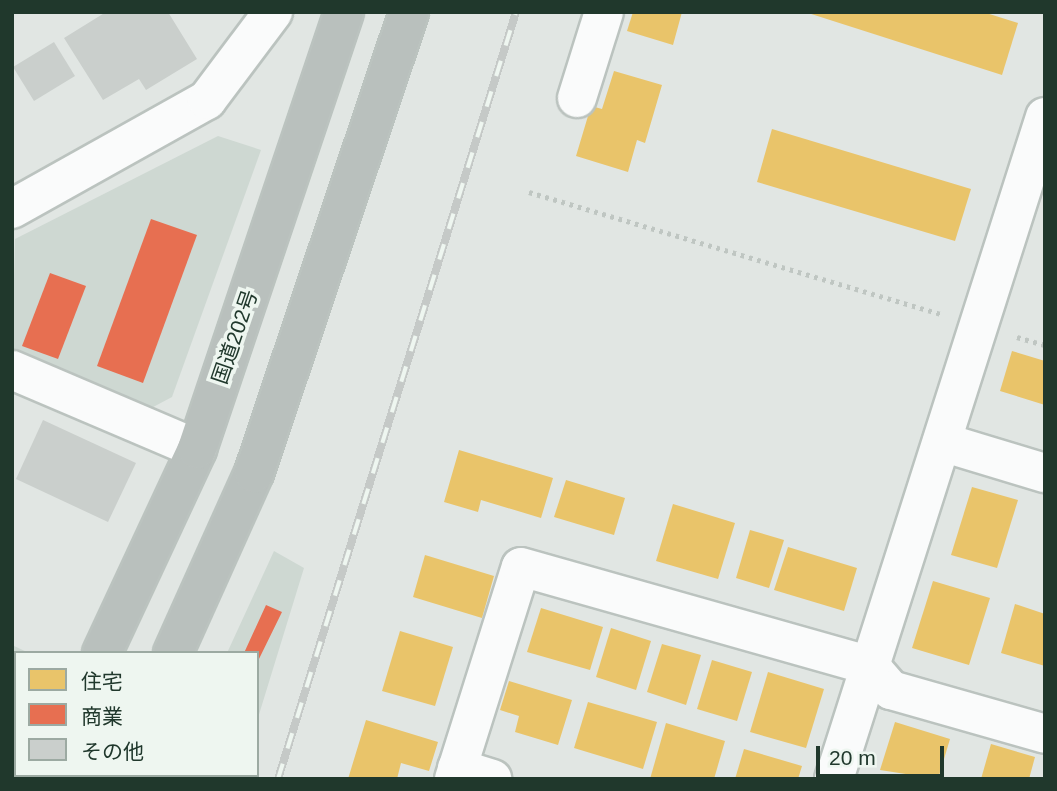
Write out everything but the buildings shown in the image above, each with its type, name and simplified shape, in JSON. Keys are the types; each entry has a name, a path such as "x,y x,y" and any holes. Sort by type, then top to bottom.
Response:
{"highway":[{"name":"国道202号","path":"103,651 197,449 344,12"},
{"path":"174,651 254,473 409,12"}],"street":[{"path":"12,209 207,100 273,12"},
{"path":"577,98 604,12"},
{"path":"834,779 1045,117"},
{"path":"12,370 197,449"},
{"path":"942,442 1045,473"},
{"path":"468,775 521,567 870,666 891,690 1045,734"}],"path":[{"path":"529,192 1045,345"}],"shaded area":[{"path":"218,136 261,150 172,397 140,414 12,358 15,239"},
{"path":"274,551 304,568 259,714 259,651 228,651"},
{"path":"12,645 25,651 14,651 12,749"}],"railway":[{"path":"278,779 516,12"}]}
